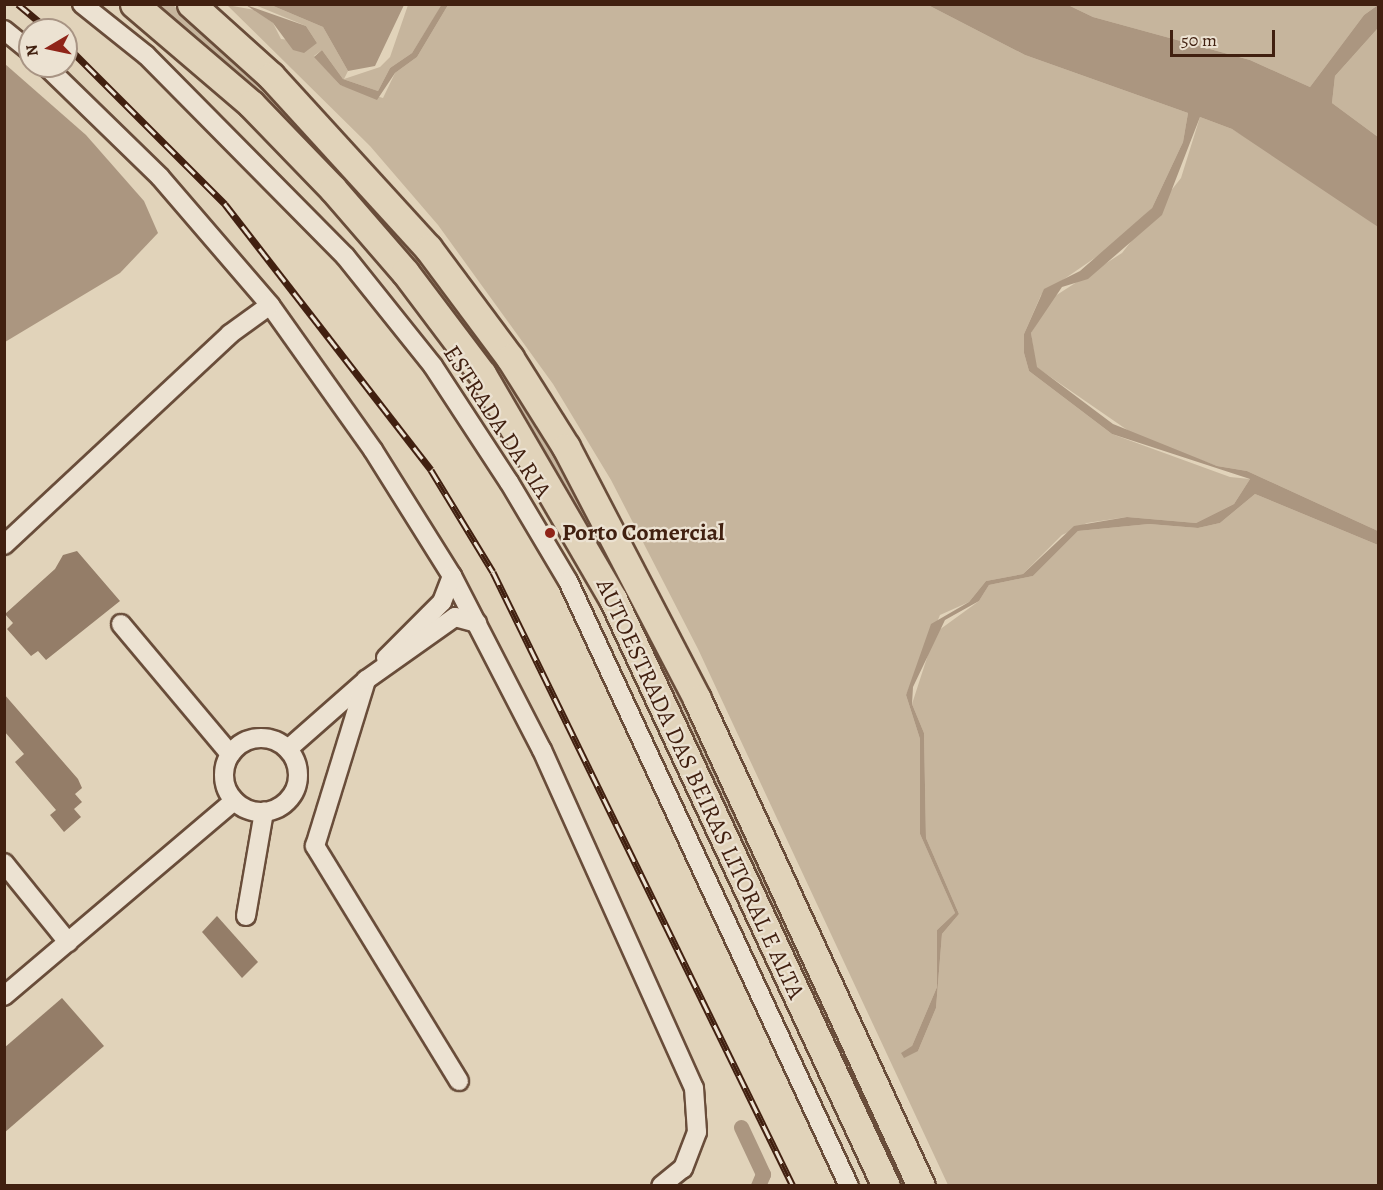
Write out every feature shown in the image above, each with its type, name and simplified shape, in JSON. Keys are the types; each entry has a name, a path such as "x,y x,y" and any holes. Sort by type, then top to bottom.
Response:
{"highway":[{"name":"AUTOESTRADA DAS BEIRAS LITORAL E ALTA","path":"134,4 250,104 333,189 405,272 482,374 618,610 886,1185"},
{"name":"AUTOESTRADA DAS BEIRAS LITORAL E ALTA","path":"191,4 271,76 428,248 510,358 566,447 692,688 921,1185"}],"street":[{"name":"ESTRADA DA RIA","path":"82,4 147,55 345,256 433,366 503,472 578,602 849,1185"},
{"path":"4,30 18,41"},
{"path":"58,78 160,177 270,304 374,450 452,576 542,750 694,1088 697,1132 683,1168 661,1185"},
{"path":"4,545 230,334 270,304"},
{"path":"288,749 366,680 442,603 452,576"},
{"path":"459,1081 315,846 366,680 455,617 477,623"},
{"path":"121,624 230,754"},
{"path":"234,801 224,770 230,754 258,737 288,749"},
{"path":"234,801 264,812 286,801 298,780 288,749"},
{"path":"4,996 234,801"},
{"path":"246,916 264,812"},
{"path":"4,863 68,942"}],"shaded area":[{"path":"442,4 448,5 417,57 395,73 377,100 340,85 314,57 322,50 343,79 378,91 390,68 412,53"},
{"path":"1378,4 1364,15 1310,87 1250,60 1093,17 1068,5"},
{"path":"147,5 173,5 288,109 388,217 503,370 543,431 666,658 909,1185 895,1185 499,388"},
{"path":"227,5 255,10 273,23 281,39 317,43 306,26 255,5 271,5 323,27 348,71 344,79 380,67 390,57 408,5 442,5 412,53 390,68 378,91 343,79 322,50 314,56 340,85 383,98 395,73 417,57 448,5 928,5 1025,55 1188,113 1183,142 1152,208 1115,244 1041,295 1024,334 1024,353 1029,371 1112,434 1230,477 1250,479 1234,504 1196,523 1127,517 1087,523 1062,535 1023,574 986,581 969,602 940,615 906,695 920,739 920,834 955,913 937,930 937,987 912,1046 918,1051 936,1008 942,934 959,914 926,838 924,733 912,704 935,633 979,601 989,585 1033,576 1078,531 1149,524 1198,528 1220,523 1255,494 1378,545 1378,1185 948,1185 698,649 611,480 553,384 438,225 370,146"},
{"path":"246,5 306,26 317,43 304,53 293,50 273,23"},
{"path":"271,5 404,5 375,66 348,71 323,27"},
{"path":"928,5 1068,5 1093,17 1250,60 1310,87 1364,15 1378,5 1378,28 1335,76 1332,103 1378,137 1378,227 1232,129 1200,117 1162,215 1088,279 1062,287 1031,333 1037,367 1113,424 1217,466 1247,471 1378,531 1378,545 1255,494 1220,523 1198,528 1149,524 1078,531 1033,576 989,585 979,601 945,620 913,687 912,704 924,733 926,838 959,914 942,934 936,1008 918,1051 904,1058 901,1053 912,1046 937,987 937,930 955,913 920,834 920,739 906,695 931,624 969,602 986,581 1023,574 1074,526 1127,517 1196,523 1234,504 1250,479 1112,434 1029,371 1024,353 1024,334 1044,289 1080,271 1152,208 1183,142 1188,113 1025,55"},
{"path":"1378,28 1378,137 1332,103 1335,76"},
{"path":"5,64 18,78 21,78 86,135 144,201 158,233 120,273 5,342"},
{"path":"1200,117 1232,129 1310,177 1378,227 1378,531 1247,471 1217,466 1136,436 1036,367 1031,333 1052,298 1122,253 1181,178"}],"building":[{"path":"77,551 120,601 46,660 38,651 31,656 7,629 13,623 5,614 55,569 63,555"},
{"path":"4,694 78,779 82,788 75,794 82,802 74,809 81,817 64,832 50,815 56,810 15,762 24,754 4,731"},
{"path":"217,916 258,962 242,978 202,932"},
{"path":"62,998 104,1046 4,1133 4,1048"}],"waterway":[{"path":"741,1127 763,1174 758,1186"}],"railway":[{"path":"18,4 35,18"},
{"path":"78,57 225,204 431,470 493,572 793,1186"}],"place":[{"name":"Porto Comercial","path":"550,533"}]}
